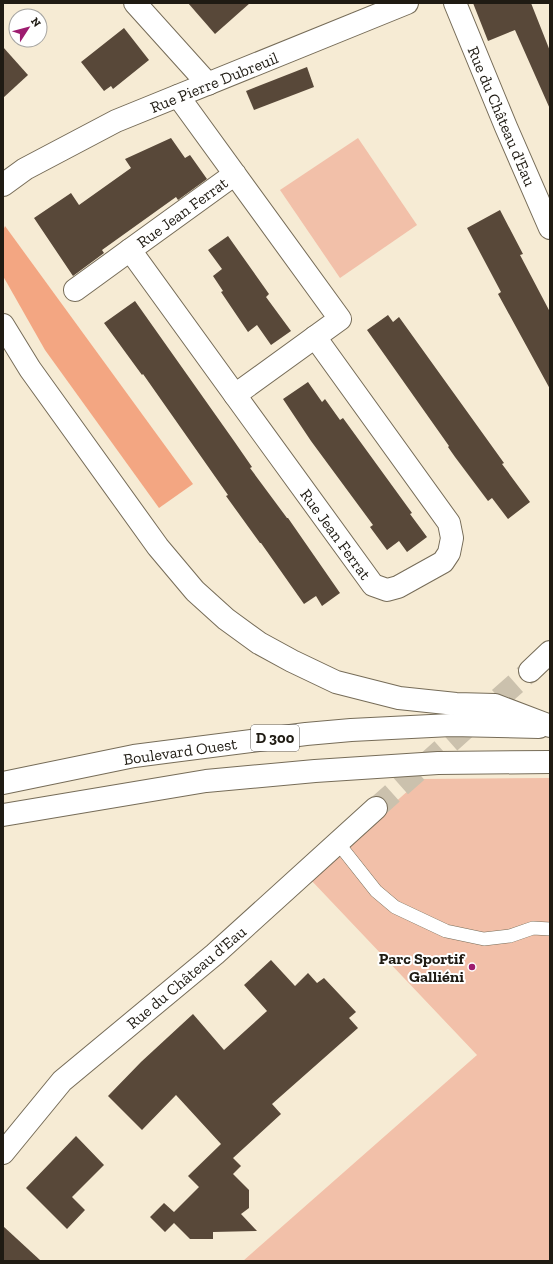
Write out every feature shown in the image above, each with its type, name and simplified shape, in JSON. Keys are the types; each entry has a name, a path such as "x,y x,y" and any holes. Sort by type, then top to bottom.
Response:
{"street":[{"path":"135,3 208,84"},
{"name":"Rue Pierre Dubreuil","path":"3,185 25,169 116,121 407,3"},
{"name":"Rue du Château d'Eau","path":"455,3 506,127 550,228"},
{"name":"Rue Jean Ferrat","path":"178,96 340,319 235,395"},
{"name":"Rue Pierre Dubreuil","path":"3,174 25,169"},
{"name":"Rue Jean Ferrat","path":"75,290 235,174"},
{"name":"Rue Jean Ferrat","path":"130,250 373,585 387,590 398,587 443,562 448,553 452,538 449,523 315,337"},
{"path":"3,326 30,369 158,547 195,591 226,619 259,643 336,682 399,698 456,704 495,705 550,726"},
{"path":"530,671 550,652"},
{"name":"Boulevard Ouest","path":"3,782 134,756 306,734 351,730 451,725 550,726"},
{"name":"Boulevard Ouest","path":"3,815 213,780 315,771 438,763 550,762"},
{"name":"Rue du Château d'Eau","path":"3,1153 62,1081 214,954 376,808"}],"lane":[{"path":"338,843 376,891 395,907 446,931 484,939 510,936 533,928 550,929"}],"shaded area":[{"path":"358,138 417,225 340,278 280,190"},
{"path":"5,226 193,484 159,508 45,350 3,276 3,231"},
{"name":"Parc Sportif Galliéni","path":"550,778 550,1261 243,1261 477,1055 310,879 421,779"}],"building":[{"path":"188,3 250,3 215,34"},
{"path":"473,3 531,3 550,51 550,109 515,30 488,41"},
{"path":"124,28 149,60 113,89 111,86 104,91 81,62"},
{"path":"3,47 28,75 3,98"},
{"path":"307,67 314,87 254,110 246,91"},
{"path":"171,138 185,158 190,155 207,179 178,200 176,197 102,250 104,253 73,276 34,218 71,193 79,205 131,168 125,159"},
{"path":"500,210 523,254 520,255 550,312 550,389 498,294 501,292 467,228"},
{"path":"228,236 269,294 266,297 291,331 271,345 257,325 248,332 221,292 223,291 213,276 222,269 208,250"},
{"path":"135,301 252,467 250,468 288,518 340,593 322,606 316,596 304,604 226,496 228,495 143,374 142,375 104,323"},
{"path":"388,315 393,322 399,317 504,463 502,464 530,502 508,519 492,498 488,501 455,457 448,447 449,446 367,330"},
{"path":"308,382 322,402 325,399 340,420 343,418 412,513 410,514 427,537 407,552 399,541 387,550 370,527 373,525 311,441 283,399"},
{"path":"271,960 295,986 308,973 317,983 324,978 356,1012 349,1018 358,1028 272,1104 281,1114 233,1158 241,1166 233,1174 249,1190 249,1208 241,1214 257,1231 213,1232 213,1239 190,1239 174,1223 165,1232 150,1217 164,1203 174,1212 199,1187 188,1176 221,1144 176,1095 142,1130 108,1096 141,1062 193,1014 224,1050 267,1011 244,985"},
{"path":"76,1136 104,1165 72,1197 85,1210 67,1229 26,1188"},
{"path":"3,1226 41,1261 3,1261"}],"tunnel":[{"path":"376,808 530,671"}],"place":[{"name":"Parc Sportif Galliéni","path":"472,967"}]}
